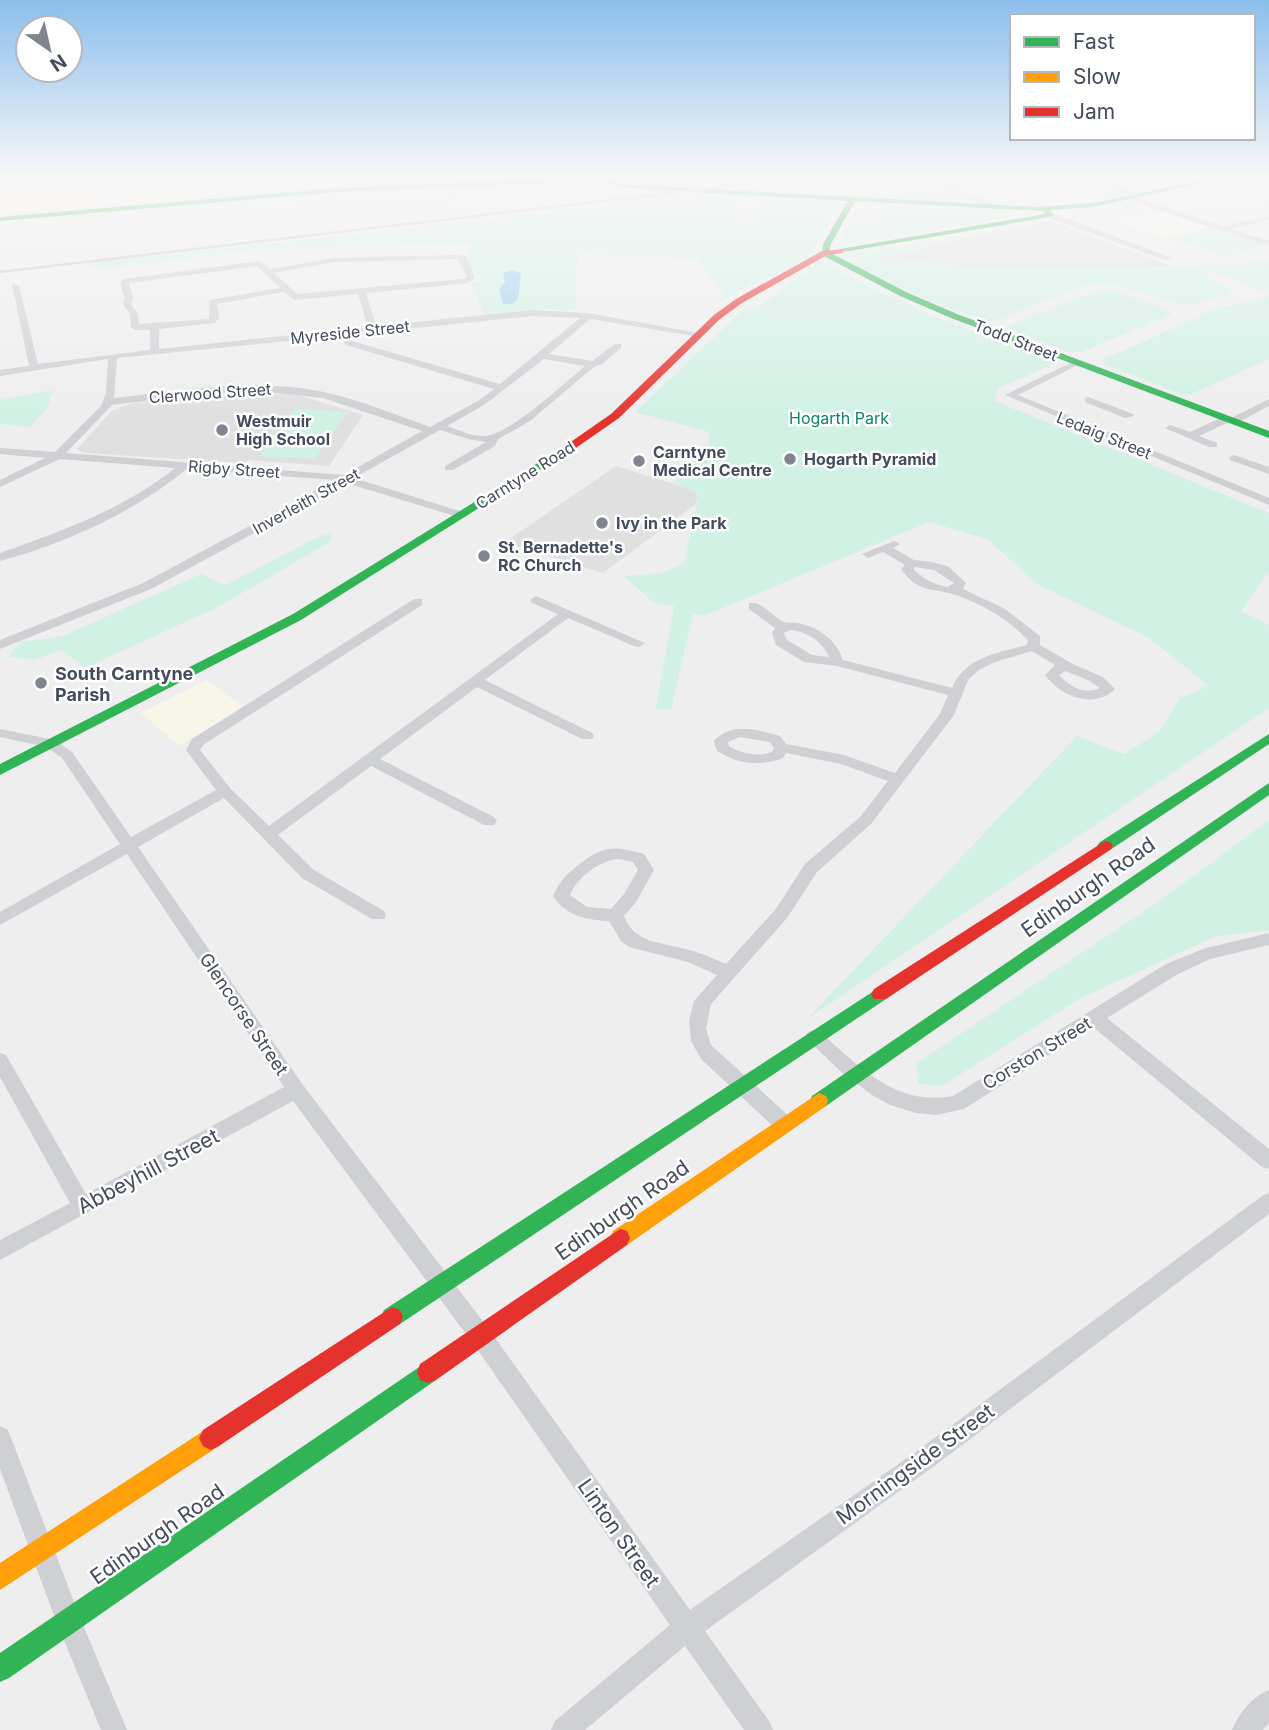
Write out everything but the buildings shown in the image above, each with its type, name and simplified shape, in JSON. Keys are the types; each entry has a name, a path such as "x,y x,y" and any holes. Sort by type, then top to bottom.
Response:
{"street":[{"path":"270,271 334,260 383,262 433,259"},
{"path":"286,289 213,302 215,318 212,321 135,327 134,314 127,304 129,299 124,282 257,263 263,264 295,297 465,281 471,278 463,259"},
{"name":"Carntyne Road","path":"0,770 297,617 546,464 615,416 658,379 700,334 739,301 815,259"},
{"name":"Todd Street","path":"836,259 927,305 1269,435"},
{"path":"381,276 385,289"},
{"path":"15,286 34,368"},
{"path":"361,291 373,330"},
{"name":"Myreside Street","path":"0,373 113,356 533,313 588,316 700,334"},
{"name":"Inverleith Street","path":"0,646 147,586 436,429 502,388 588,316"},
{"path":"154,352 155,327"},
{"path":"342,333 345,340 352,344 502,388"},
{"path":"449,468 491,444 493,439 535,412 618,346"},
{"path":"0,484 57,456 109,402 113,356"},
{"path":"543,356 592,364"},
{"name":"Ledaig Street","path":"1077,363 1010,395 1269,502"},
{"name":"Clerwood Street","path":"109,402 232,389 287,389 334,398 436,429 485,440 493,439"},
{"path":"1088,400 1129,416"},
{"path":"1191,436 1269,402"},
{"path":"1075,423 1108,408"},
{"path":"1170,428 1213,445"},
{"name":"Rigby Street","path":"0,451 346,478 462,515"},
{"path":"1234,458 1264,469"},
{"path":"0,557 43,542 113,511 162,486 184,466"},
{"path":"1229,486 1244,476 1264,469"},
{"path":"868,554 896,543"},
{"path":"884,548 912,564 933,564 954,576 960,583 956,590"},
{"path":"912,564 907,569 909,574 933,588 956,590 1021,625 1035,639 1033,646"},
{"path":"536,600 639,643"},
{"path":"378,915 307,874 225,791 193,750 197,742 418,602"},
{"path":"753,606 782,627"},
{"path":"268,835 567,613"},
{"path":"836,662 835,652 829,644 804,628 793,625 782,627 778,633 781,642 809,659 836,662 955,693"},
{"path":"784,1124 707,1054 696,1025 703,1001 781,914 811,868 866,820 947,715 962,679 974,667 1009,652 1033,646 1048,651 1063,665"},
{"path":"476,681 587,736"},
{"path":"0,733 50,743"},
{"name":"Edinburgh Road","path":"0,1578 1269,738"},
{"name":"Glencorse Street","path":"50,743 67,755 131,844 296,1090 480,1335"},
{"path":"781,748 844,760 898,779"},
{"path":"370,759 489,821"},
{"name":"Edinburgh Road","path":"0,1668 1269,788"},
{"path":"0,919 225,791"},
{"path":"619,853 638,858 646,870 630,898 615,915 587,916 572,909 561,896 566,884 601,855 619,853"},
{"path":"615,915 619,930 635,944 690,956 729,973"},
{"name":"Corston Street","path":"814,1037 875,1088 903,1102 925,1108 941,1108 957,1103 1172,969 1206,954 1269,939"},
{"path":"1094,1018 1269,1161"},
{"path":"0,1059 82,1206"},
{"name":"Abbeyhill Street","path":"0,1251 296,1090"},
{"name":"Morningside Street","path":"564,1730 687,1628 925,1459 1269,1202"},
{"name":"Linton Street","path":"480,1335 760,1730"},
{"path":"0,1438 69,1621 114,1730"},
{"path":"1245,1730 1269,1703"}],"shaded area":[{"path":"1153,259 1175,267 965,267 921,260 875,260"},
{"name":"Westmuir High School","path":"244,392 298,395 363,415 329,466 83,453 77,449 112,411 132,403"},
{"name":"Ivy in the Park","path":"616,466 694,490 698,497 696,504 603,573 505,542"},
{"path":"206,680 244,707 179,746 141,713"}],"green space":[{"path":"125,259 184,259 97,270 85,263"},
{"path":"469,259 578,259 575,310 538,309 485,315 471,283 480,282 482,279 479,273 473,272"},
{"path":"692,259 803,259 794,266 757,281 718,303 725,294 697,259"},
{"path":"845,259 930,261 965,267 1196,268 1216,275 1202,276 1229,288 1231,293 1185,306 1116,285 1089,284 994,321 962,313"},
{"path":"1269,261 1269,289 1258,290 1199,266"},
{"name":"Hogarth Park","path":"819,262 826,262 842,270 844,274 928,314 1056,363 998,388 995,401 1269,513 1269,572 1241,611 1269,625 1269,708 807,1019 1077,736 1124,754 1159,732 1180,698 1209,686 1149,638 1039,585 987,539 929,522 706,615 693,614 671,710 656,709 674,606 653,602 624,576 663,573 684,563 699,494 673,482 708,454 709,432 635,412 742,311 761,305"},
{"path":"1097,291 1114,291 1169,309 1172,314 1082,352 1068,352 1010,330 1008,326"},
{"path":"1269,297 1269,359 1187,396 1103,364 1102,360 1108,357 1217,309"},
{"path":"53,391 47,408 30,427 0,424 0,400"},
{"path":"295,409 347,412 315,459 259,456"},
{"path":"331,534 330,542 216,608 85,668 62,650 34,660 8,657 20,642 63,636 201,574 225,585 320,536"},
{"path":"1269,820 1269,930 1214,937 1079,999 942,1086 918,1084 917,1063 1158,902"}],"water":[{"path":"511,270 521,273 518,299 513,304 503,304 499,289 505,282 503,273"}],"railway":[{"path":"0,272 113,259"}],"traffic: fast":[{"path":"836,259 903,294 954,316 1269,435"},
{"path":"0,770 297,617 566,450"},
{"path":"1105,846 1269,738"},
{"path":"819,1101 1269,788"},
{"path":"392,1317 880,994"},
{"path":"0,1669 428,1372"}],"traffic: slow":[{"path":"620,1238 819,1101"},
{"path":"0,1578 211,1438"}],"traffic: jam":[{"path":"566,450 615,416 717,317 739,301 815,259"},
{"path":"880,994 1105,846"},
{"path":"428,1372 620,1238"},
{"path":"211,1438 392,1317"}],"place":[{"name":"Westmuir High School","path":"222,430"},
{"name":"Hogarth Pyramid","path":"790,459"},
{"name":"Carntyne Medical Centre","path":"639,461"},
{"name":"Ivy in the Park","path":"602,523"},
{"name":"St. Bernadette's RC Church","path":"484,556"},
{"name":"South Carntyne Parish","path":"41,683"}]}
